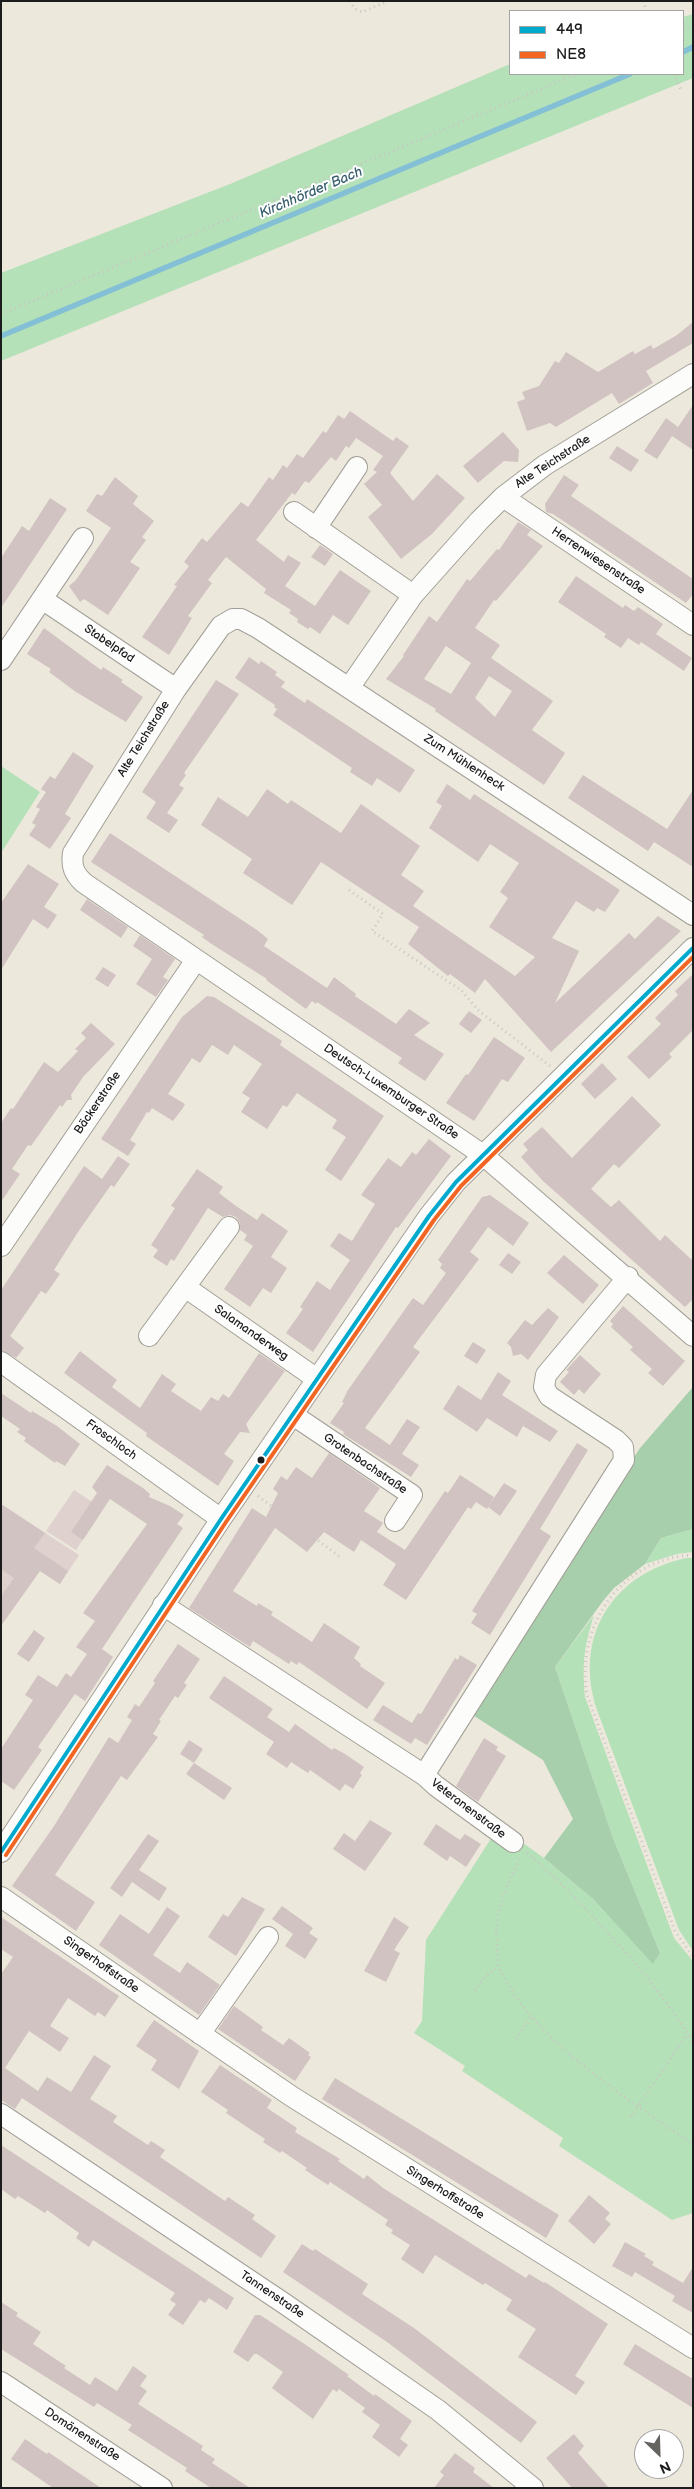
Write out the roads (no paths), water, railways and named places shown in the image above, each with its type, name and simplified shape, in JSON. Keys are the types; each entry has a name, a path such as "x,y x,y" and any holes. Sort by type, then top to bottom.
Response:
{"street":[{"name":"Alte Teichstraße","path":"350,688 412,595 503,497 545,465 693,374"},
{"path":"316,528 357,467"},
{"name":"Herrenwiesenstraße","path":"503,497 693,625"},
{"path":"294,512 412,595"},
{"path":"1,660 83,538"},
{"name":"Stabelpfad","path":"42,599 176,689"},
{"name":"Alte Teichstraße","path":"73,869 71,862 73,853 176,689 221,626 233,619"},
{"name":"Zum Mühlenheck","path":"233,619 240,619 252,624 693,915"},
{"name":"Deutsch-Luxemburger Straße","path":"73,869 84,883 484,1154 628,1277 693,1336"},
{"path":"1,1852 221,1519 429,1216 456,1182 562,1075 693,948"},
{"name":"Bäckerstraße","path":"1,1246 196,960"},
{"path":"149,1336 229,1227"},
{"name":"Veteranenstraße","path":"424,1775 624,1460 623,1447 616,1440 549,1396 544,1386 546,1375 628,1277"},
{"name":"Salamanderweg","path":"185,1287 317,1379"},
{"name":"Froschloch","path":"1,1362 221,1519"},
{"name":"Grotenbachstraße","path":"293,1415 412,1495 395,1521"},
{"name":"Veteranenstraße","path":"164,1605 424,1775 436,1786 513,1842"},
{"name":"Singerhoffstraße","path":"1,1897 291,2096 693,2348"},
{"path":"200,2034 268,1937"},
{"name":"Tannenstraße","path":"1,2114 285,2304 438,2410 533,2488"},
{"name":"Domänenstraße","path":"1,2382 162,2488"}],"waterway":[{"name":"Kirchhörder Bach","path":"684,52 693,47"},
{"name":"Kirchhörder Bach","path":"1,336 628,75"}]}
